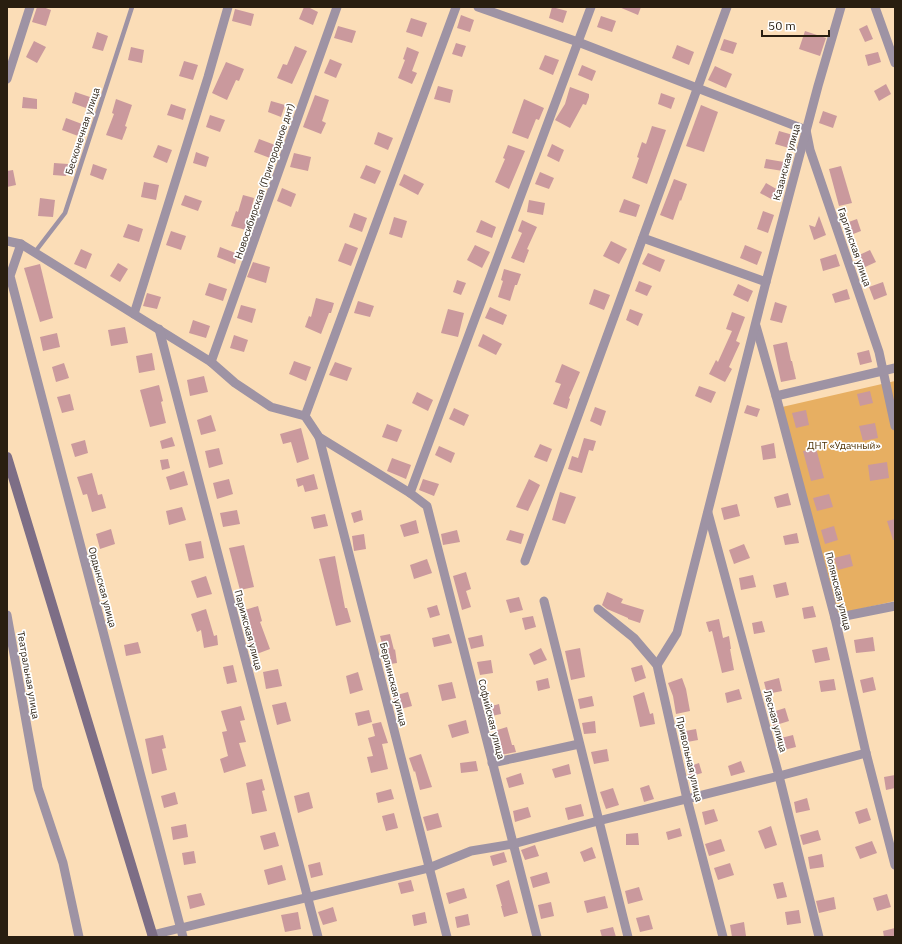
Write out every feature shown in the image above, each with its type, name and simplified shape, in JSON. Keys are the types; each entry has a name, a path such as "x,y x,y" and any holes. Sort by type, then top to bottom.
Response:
{"street":[{"path":"7,79 30,7"},
{"path":"134,314 206,85 228,7"},
{"name":"Новосибирская (Пригородное днт)","path":"211,362 337,7"},
{"path":"305,416 456,7"},
{"path":"478,7 578,42 806,130"},
{"path":"7,241 21,244 35,252 159,328 211,362 235,383 271,407 305,416 319,437 410,493 591,7"},
{"path":"525,561 727,7"},
{"name":"Казанская улица","path":"657,665 677,633 766,282 806,130 841,7"},
{"path":"875,7 895,63"},
{"name":"Гаргинская улица","path":"806,130 810,150 879,352 895,426"},
{"path":"643,238 766,282"},
{"name":"Ордынская улица","path":"21,244 10,276 182,933"},
{"name":"Полянская улица","path":"756,324 835,618 866,753 895,865"},
{"name":"Парижская улица","path":"159,328 318,937"},
{"path":"776,396 895,368"},
{"name":"Берлинская улица","path":"319,437 448,937"},
{"path":"7,457 152,936 182,933 308,897 429,868 470,851 513,844 866,753"},
{"name":"Софийская улица","path":"410,493 427,506 537,937"},
{"name":"Лесная улица","path":"707,511 779,776 818,937"},
{"path":"544,601 628,937"},
{"path":"835,618 895,606"},
{"name":"Привольная улица","path":"598,609 634,638 657,665 687,799 723,937"},
{"name":"Театральная улица","path":"7,615 38,788 63,864 80,937"},
{"path":"492,763 579,744"}],"lane":[{"name":"Бесконечная улица","path":"35,252 65,213 132,7"}],"green space":[{"name":"ДНТ «Удачный»","path":"895,381 895,601 838,614 782,407"}],"building":[{"path":"37,7 43,7 51,10 46,26 32,22"},
{"path":"304,7 308,7 318,12 313,25 299,19"},
{"path":"552,7 567,11 563,23 549,18"},
{"path":"619,7 641,7 638,15"},
{"path":"235,9 254,14 251,26 232,21"},
{"path":"461,15 474,20 470,32 457,28"},
{"path":"601,16 616,21 612,32 597,27"},
{"path":"411,18 427,23 422,37 406,32"},
{"path":"867,25 873,39 865,42 859,29"},
{"path":"338,26 356,31 352,43 334,38"},
{"path":"805,31 826,38 820,56 799,49"},
{"path":"97,32 108,36 103,51 92,48"},
{"path":"724,39 737,43 733,54 720,50"},
{"path":"34,41 46,47 37,63 26,57"},
{"path":"456,43 466,46 462,57 452,54"},
{"path":"677,45 694,52 689,65 672,58"},
{"path":"295,46 307,51 292,84 277,78 283,64 287,65"},
{"path":"131,47 144,50 142,63 128,60"},
{"path":"407,47 419,52 412,71 417,73 412,84 398,78 405,60 403,59"},
{"path":"878,52 881,62 868,66 865,55"},
{"path":"545,55 559,60 553,75 539,69"},
{"path":"330,59 342,64 336,78 324,73"},
{"path":"184,61 198,65 193,80 179,76"},
{"path":"226,62 244,69 239,81 236,80 227,100 212,93"},
{"path":"582,65 596,71 592,81 578,75"},
{"path":"715,66 732,74 726,88 708,80"},
{"path":"886,84 891,94 879,101 874,91"},
{"path":"438,86 453,90 450,103 434,99"},
{"path":"570,87 589,94 589,97 586,105 583,104 570,128 555,120 565,104"},
{"path":"75,92 90,97 86,108 72,103"},
{"path":"661,93 675,98 671,109 658,104"},
{"path":"315,95 329,100 322,121 326,123 321,134 303,127"},
{"path":"23,97 37,99 37,109 22,108"},
{"path":"116,99 132,105 125,126 127,127 122,140 106,135 114,114 112,113"},
{"path":"524,99 544,108 539,120 536,119 528,139 512,133"},
{"path":"271,101 285,105 281,117 268,112"},
{"path":"171,104 186,109 183,120 167,115"},
{"path":"701,105 718,112 704,152 686,146"},
{"path":"823,111 837,116 833,128 819,123"},
{"path":"210,115 225,120 220,132 206,127"},
{"path":"66,118 82,124 78,136 62,130"},
{"path":"652,126 666,130 647,184 632,178 639,158 637,157 642,142 646,144"},
{"path":"779,131 793,135 789,148 775,144"},
{"path":"378,132 393,138 388,150 374,144"},
{"path":"259,139 275,145 270,158 254,152"},
{"path":"552,144 564,150 559,162 547,156"},
{"path":"158,145 172,150 167,163 153,157"},
{"path":"508,145 525,151 509,189 495,182 505,159 503,158"},
{"path":"196,152 209,157 206,167 193,163"},
{"path":"294,153 311,157 308,171 290,167"},
{"path":"766,159 784,162 783,171 764,168"},
{"path":"54,163 68,164 66,176 53,175"},
{"path":"93,164 107,169 103,180 90,175"},
{"path":"366,165 381,171 375,184 360,178"},
{"path":"841,166 852,203 839,206 829,169"},
{"path":"13,170 16,185 7,187 7,171"},
{"path":"540,172 554,178 549,189 535,184"},
{"path":"404,174 424,184 418,195 399,185"},
{"path":"674,179 687,184 673,220 660,215"},
{"path":"144,182 159,185 156,200 141,197"},
{"path":"766,183 778,190 773,200 760,193"},
{"path":"282,188 296,194 291,207 277,201"},
{"path":"185,195 202,201 198,211 181,205"},
{"path":"243,195 254,198 246,230 231,226 236,211 238,212"},
{"path":"40,198 55,200 53,217 38,216"},
{"path":"624,199 640,205 636,217 619,212"},
{"path":"529,200 545,203 543,215 527,212"},
{"path":"763,211 774,215 768,233 757,229"},
{"path":"354,213 367,218 362,232 349,227"},
{"path":"819,216 826,235 814,240 809,225 815,227"},
{"path":"394,217 407,221 402,238 389,234"},
{"path":"857,219 861,231 848,236 843,224"},
{"path":"481,220 496,227 492,238 476,232"},
{"path":"522,220 537,227 527,249 529,250 524,263 511,258 522,233 518,231"},
{"path":"128,224 143,229 139,242 123,237"},
{"path":"171,231 186,236 181,250 166,245"},
{"path":"611,241 627,249 619,264 603,256"},
{"path":"345,243 358,248 351,266 338,261"},
{"path":"475,245 490,252 482,268 467,260"},
{"path":"745,245 762,252 757,265 740,258"},
{"path":"220,247 238,254 235,264 217,257"},
{"path":"81,249 92,254 86,269 74,264"},
{"path":"870,250 876,262 863,268 857,256"},
{"path":"648,253 665,260 660,272 642,264"},
{"path":"836,254 840,266 823,271 820,259"},
{"path":"253,262 270,267 266,283 247,277"},
{"path":"118,263 128,269 120,282 110,276"},
{"path":"40,264 53,318 40,322 24,268"},
{"path":"504,269 521,274 517,285 515,285 510,301 498,297 503,281 501,280"},
{"path":"457,280 466,283 461,295 453,292"},
{"path":"639,281 652,286 647,296 635,291"},
{"path":"883,282 887,295 874,300 869,287"},
{"path":"209,283 227,289 223,301 205,295"},
{"path":"738,284 753,291 748,302 733,295"},
{"path":"594,289 610,295 604,310 589,304"},
{"path":"847,289 850,299 835,303 832,294"},
{"path":"147,293 161,297 157,309 143,306"},
{"path":"316,298 334,303 321,334 305,327 309,316 311,317"},
{"path":"358,301 374,306 370,317 354,313"},
{"path":"775,302 787,306 782,323 770,320"},
{"path":"241,305 256,309 252,323 237,318"},
{"path":"490,307 507,315 503,325 485,318"},
{"path":"448,309 464,313 458,337 441,333"},
{"path":"630,309 643,314 638,326 626,320"},
{"path":"732,312 745,317 736,341 740,343 729,367 732,369 725,382 709,374 716,360 718,362 732,331 726,329"},
{"path":"193,320 210,326 206,338 189,333"},
{"path":"125,327 128,343 111,346 108,330"},
{"path":"57,333 60,347 43,351 40,337"},
{"path":"483,334 502,344 496,355 478,346"},
{"path":"234,335 248,340 244,352 230,348"},
{"path":"787,342 796,379 781,382 773,345"},
{"path":"869,350 872,362 860,365 857,353"},
{"path":"152,353 155,370 139,373 136,356"},
{"path":"294,361 311,367 306,381 289,374"},
{"path":"335,362 352,368 347,381 329,375"},
{"path":"64,363 69,378 56,382 52,367"},
{"path":"562,364 580,372 569,398 567,409 553,404 561,384 555,382"},
{"path":"204,376 208,392 190,396 187,380"},
{"path":"159,385 166,423 150,427 140,390"},
{"path":"699,386 716,392 711,403 695,396"},
{"path":"870,391 873,403 860,406 857,394"},
{"path":"417,392 433,400 428,411 412,403"},
{"path":"70,394 74,410 62,413 57,397"},
{"path":"747,405 760,409 757,417 744,413"},
{"path":"595,407 606,411 601,426 590,421"},
{"path":"454,408 469,415 464,426 449,419"},
{"path":"806,410 809,425 796,428 792,413"},
{"path":"211,415 216,431 201,435 197,420"},
{"path":"875,423 878,438 863,441 859,426"},
{"path":"387,424 402,430 397,442 382,437"},
{"path":"301,428 309,459 297,463 291,442 283,444 280,434"},
{"path":"172,437 175,446 162,449 160,441"},
{"path":"584,438 596,441 593,451 589,450 582,473 568,469 572,456 578,458"},
{"path":"85,440 88,453 75,457 71,444"},
{"path":"774,443 776,458 763,460 761,446"},
{"path":"540,444 552,449 547,462 534,457"},
{"path":"439,446 455,453 451,463 435,455"},
{"path":"219,448 223,464 209,468 205,451"},
{"path":"816,448 824,478 811,481 803,451"},
{"path":"392,458 411,465 406,479 387,471"},
{"path":"168,459 170,468 162,470 160,460"},
{"path":"887,462 889,478 870,481 868,465"},
{"path":"184,471 188,485 170,490 166,477"},
{"path":"92,473 98,495 102,494 106,508 92,512 87,494 83,495 77,477"},
{"path":"314,474 318,489 305,492 303,485 298,487 296,479"},
{"path":"229,479 233,494 217,499 213,483"},
{"path":"423,479 439,484 434,496 419,490"},
{"path":"529,479 540,485 528,511 516,507"},
{"path":"560,492 576,497 565,524 552,520"},
{"path":"788,493 791,505 777,508 774,497"},
{"path":"829,494 833,507 817,511 813,498"},
{"path":"737,504 740,516 724,520 721,508"},
{"path":"182,507 186,520 169,525 166,511"},
{"path":"237,510 240,524 223,527 220,513"},
{"path":"361,510 363,520 354,523 351,513"},
{"path":"325,514 328,526 314,529 311,517"},
{"path":"895,519 895,540 893,540 887,521"},
{"path":"416,520 419,533 404,537 400,525"},
{"path":"834,526 838,540 825,544 821,530"},
{"path":"111,529 115,544 100,549 96,534"},
{"path":"457,530 460,542 443,545 441,534"},
{"path":"510,530 524,534 521,544 506,540"},
{"path":"797,533 799,543 785,545 783,536"},
{"path":"364,534 366,549 354,551 352,536"},
{"path":"201,541 204,558 189,561 185,544"},
{"path":"744,544 750,558 734,564 729,550"},
{"path":"244,545 254,587 240,590 229,548"},
{"path":"850,554 853,566 838,570 834,558"},
{"path":"335,556 345,608 347,608 351,622 336,626 319,559"},
{"path":"427,559 432,573 414,579 410,565"},
{"path":"466,572 471,589 466,591 471,607 462,610 453,576"},
{"path":"753,575 756,587 741,590 739,578"},
{"path":"206,576 212,594 197,598 191,581"},
{"path":"786,582 789,595 776,598 773,585"},
{"path":"607,592 623,599 621,603 644,610 640,623 628,619 602,605"},
{"path":"519,597 523,610 510,613 506,600"},
{"path":"437,605 440,615 430,618 427,608"},
{"path":"258,606 262,621 260,622 270,649 254,655 246,634 251,633 245,610"},
{"path":"813,606 816,617 804,619 802,608"},
{"path":"206,609 214,636 217,635 218,645 204,648 201,630 197,632 191,614"},
{"path":"533,616 536,627 525,630 522,618"},
{"path":"719,619 723,638 729,636 734,670 722,673 712,631 709,632 706,622"},
{"path":"762,621 765,632 754,634 752,623"},
{"path":"390,634 394,650 395,649 397,663 384,665 381,651 384,651 380,636"},
{"path":"449,634 452,643 434,647 432,638"},
{"path":"482,635 484,646 471,649 468,638"},
{"path":"873,637 875,651 856,653 854,640"},
{"path":"138,642 141,653 126,656 124,645"},
{"path":"827,647 830,660 815,663 812,650"},
{"path":"541,648 547,660 534,665 529,654"},
{"path":"580,648 585,677 571,680 565,651"},
{"path":"491,660 493,673 480,675 477,662"},
{"path":"233,665 237,682 227,684 223,667"},
{"path":"642,665 646,678 635,682 631,668"},
{"path":"278,669 282,686 266,689 263,672"},
{"path":"358,672 363,690 350,694 346,676"},
{"path":"873,677 876,690 863,693 860,680"},
{"path":"548,678 550,688 538,691 536,681"},
{"path":"682,678 686,689 690,711 676,714 673,696 668,683"},
{"path":"779,678 782,691 767,694 764,682"},
{"path":"834,679 836,690 821,692 819,681"},
{"path":"452,682 456,698 442,701 438,685"},
{"path":"739,689 742,699 727,703 725,693"},
{"path":"408,692 412,706 397,710 393,696"},
{"path":"644,692 650,714 653,713 655,724 640,727 633,696"},
{"path":"592,696 594,706 580,709 578,699"},
{"path":"286,702 291,721 277,725 272,705"},
{"path":"499,704 501,714 487,717 485,708"},
{"path":"241,706 245,720 240,721 246,742 239,743 246,766 224,773 220,759 228,756 222,732 227,731 221,711"},
{"path":"785,708 789,721 773,726 769,713"},
{"path":"369,710 372,722 358,726 355,713"},
{"path":"466,720 469,733 452,738 448,725"},
{"path":"595,721 596,733 584,734 582,723"},
{"path":"381,722 388,743 382,744 388,769 371,773 367,757 373,756 368,738 375,736 372,724"},
{"path":"507,727 512,745 514,745 516,752 500,755 494,731"},
{"path":"696,729 698,740 682,743 680,732"},
{"path":"163,735 166,748 162,749 167,770 152,774 145,739"},
{"path":"793,735 796,747 780,751 777,739"},
{"path":"607,749 609,761 594,764 591,752"},
{"path":"421,754 432,787 420,790 415,771 414,772 409,758"},
{"path":"476,761 478,771 461,773 460,763"},
{"path":"741,761 745,772 731,776 728,766"},
{"path":"699,763 702,773 689,777 687,767"},
{"path":"569,764 571,774 555,778 552,769"},
{"path":"521,773 524,784 509,788 506,778"},
{"path":"895,775 895,788 886,790 884,777"},
{"path":"262,779 265,790 262,791 267,811 252,814 246,783"},
{"path":"649,785 654,799 644,802 640,788"},
{"path":"613,788 619,805 606,809 600,792"},
{"path":"391,789 394,799 378,803 376,793"},
{"path":"175,792 178,804 164,808 161,796"},
{"path":"309,792 313,808 298,813 294,796"},
{"path":"807,798 810,810 796,813 794,802"},
{"path":"581,804 584,816 568,820 565,808"},
{"path":"528,807 531,817 515,822 513,811"},
{"path":"867,808 871,820 859,824 855,812"},
{"path":"714,809 718,821 705,825 702,812"},
{"path":"394,813 398,828 386,831 382,816"},
{"path":"438,813 442,827 427,831 423,817"},
{"path":"186,824 188,837 173,840 171,827"},
{"path":"771,826 777,845 765,849 758,831"},
{"path":"680,828 682,836 668,840 666,832"},
{"path":"818,830 821,840 803,845 800,835"},
{"path":"275,832 279,846 264,850 260,836"},
{"path":"638,833 639,845 626,845 626,834"},
{"path":"721,839 725,851 709,856 705,844"},
{"path":"872,841 877,853 860,859 855,847"},
{"path":"535,845 539,856 525,860 521,850"},
{"path":"592,847 596,858 584,862 580,852"},
{"path":"194,851 196,863 184,865 182,853"},
{"path":"504,852 507,862 493,866 490,856"},
{"path":"822,854 824,867 810,869 808,857"},
{"path":"320,862 323,875 311,878 308,865"},
{"path":"730,863 734,875 718,880 714,868"},
{"path":"282,865 286,880 268,885 264,870"},
{"path":"547,872 550,883 533,888 530,877"},
{"path":"411,880 414,891 401,894 398,883"},
{"path":"509,880 518,913 504,917 496,885"},
{"path":"783,882 787,897 777,899 773,884"},
{"path":"639,887 643,900 628,904 625,891"},
{"path":"464,888 467,898 449,904 446,893"},
{"path":"201,893 205,905 190,909 187,896"},
{"path":"887,894 891,907 877,911 873,898"},
{"path":"605,896 608,908 587,913 584,901"},
{"path":"834,897 836,909 819,913 816,901"},
{"path":"551,902 554,916 541,919 538,905"},
{"path":"333,907 337,921 323,925 318,912"},
{"path":"799,910 801,923 787,925 785,912"},
{"path":"298,912 301,929 285,932 281,915"},
{"path":"425,912 427,923 414,926 412,915"},
{"path":"468,914 470,925 457,928 455,917"},
{"path":"649,915 653,929 640,932 636,918"},
{"path":"744,922 746,936 732,937 730,925"},
{"path":"613,927 616,937 602,937 600,930"},
{"path":"895,928 895,937 884,937 883,931"}]}
